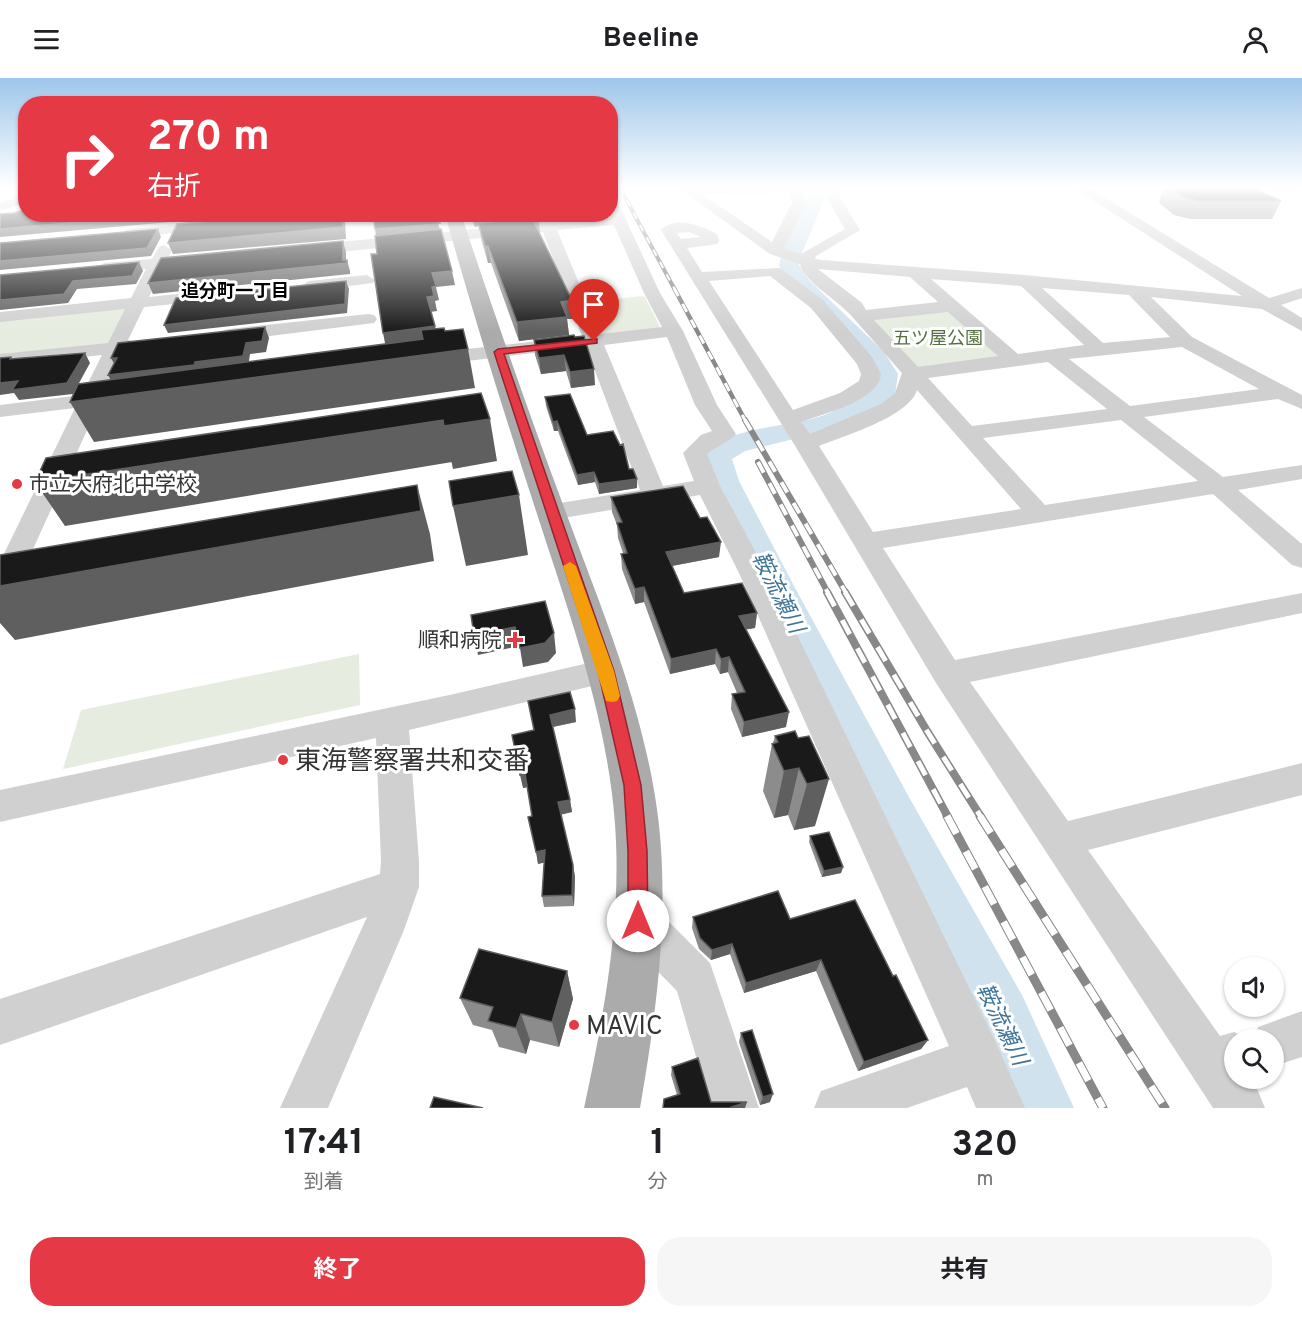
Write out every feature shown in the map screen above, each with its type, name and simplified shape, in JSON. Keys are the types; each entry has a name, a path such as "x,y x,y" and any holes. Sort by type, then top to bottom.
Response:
{"main road":[{"path":"460,236 606,671 632,785 638,851 638,921 628,1014 612,1108"}],"street":[{"path":"0,591 115,347 171,236"},
{"path":"341,236 362,242"},
{"path":"295,251 395,236"},
{"path":"551,236 654,495"},
{"path":"626,236 652,293 674,331 706,405 725,434 709,440 695,453 708,486 753,573 1001,1108"},
{"path":"755,236 776,251 820,265 1024,280 1267,304 1302,293"},
{"path":"776,251 783,236"},
{"path":"842,236 809,254 806,261 808,270 856,307 861,316 911,374 1038,513"},
{"path":"1157,236 1302,326"},
{"path":"833,241 850,247"},
{"path":"298,287 362,242"},
{"path":"207,337 369,325 362,242"},
{"path":"677,244 788,420 805,443 947,674 1059,840 1223,1058 1241,1108"},
{"path":"870,254 921,269 919,273"},
{"path":"90,269 215,258"},
{"path":"698,277 774,271 817,304 866,361 871,371 871,380 864,388 854,395 788,420"},
{"path":"919,273 951,306 1015,361"},
{"path":"1024,280 1099,349"},
{"path":"1134,290 1185,341 1302,403"},
{"path":"0,317 229,294"},
{"path":"861,316 951,306"},
{"path":"417,361 674,331"},
{"path":"911,374 1099,349 1185,341"},
{"path":"0,360 150,343"},
{"path":"1053,356 1220,486 1302,559"},
{"path":"805,443 889,409 904,395 911,374"},
{"path":"966,434 1281,392"},
{"path":"0,411 125,396"},
{"path":"867,542 1302,472"},
{"path":"551,512 708,486"},
{"path":"947,674 1302,603"},
{"path":"0,806 392,721 606,671"},
{"path":"303,1108 383,930 399,887 400,861 392,721"},
{"path":"1059,840 1302,779"},
{"path":"0,1022 399,887"},
{"path":"638,921 695,978 735,1108"},
{"path":"1284,1040 1302,1034"},
{"path":"838,1108 980,1059"}],"green space":[{"path":"645,297 660,327 598,334 585,303"},
{"path":"129,308 110,343 0,357 0,319"},
{"name":"五ツ屋公園","path":"946,309 1004,357 914,368 872,318"},
{"path":"359,654 360,705 63,769 81,710"}],"building":[{"path":"78,236 154,236 147,248 0,261 0,243"},
{"path":"171,236 244,236 168,243"},
{"path":"375,236 443,236 452,271 432,273 436,286 432,287 434,296 427,297 435,326 383,333 371,254 377,254"},
{"path":"482,236 541,236 572,300 561,302 567,317 517,322 488,246 485,246"},
{"path":"343,241 343,260 347,260 347,263 148,283 161,258"},
{"path":"139,262 132,276 73,281 64,294 0,300 0,275"},
{"path":"346,281 345,304 164,325 176,298"},
{"path":"265,327 262,341 246,343 243,356 195,362 194,365 108,375 117,358 111,358 118,343"},
{"path":"444,328 445,331 463,329 468,349 70,402 78,384 423,339 421,330"},
{"path":"574,335 575,337 584,336 594,369 570,372 564,355 539,358 534,340"},
{"path":"85,353 67,383 12,390 18,381 0,383 0,358"},
{"path":"481,393 490,419 444,426 443,420 35,482 46,458"},
{"path":"570,394 587,435 613,431 620,445 623,444 629,469 633,469 637,479 599,484 594,472 577,475 557,421 553,422 545,397"},
{"path":"512,471 519,495 453,506 449,481"},
{"path":"417,485 421,511 0,586 0,555"},
{"path":"683,486 700,518 707,517 721,542 666,552 684,593 742,583 757,613 739,616 789,712 744,722 732,694 745,692 729,657 721,659 716,649 671,659 644,587 635,589 621,554 627,553 617,523 622,522 611,497"},
{"path":"545,601 554,633 545,643 520,648 515,627 474,635 471,615"},
{"path":"570,692 575,709 550,715 570,800 558,802 573,865 572,895 542,896 545,850 536,852 528,817 532,816 525,774 520,775 512,735 534,730 528,701"},
{"path":"795,731 798,738 809,736 829,779 807,784 799,768 784,771 772,744 778,742 775,736"},
{"path":"829,832 843,867 824,871 810,836"},
{"path":"778,891 790,919 855,900 928,1040 864,1062 821,960 746,983 732,944 712,950 700,938 693,917"},
{"path":"479,949 567,971 552,1022 521,1014 516,1028 488,1021 493,1007 460,998"},
{"path":"752,1030 773,1094 763,1097 741,1033"},
{"path":"698,1058 711,1102 747,1102 729,1108 663,1108 664,1099 680,1094 672,1067"},
{"path":"434,1097 483,1108 430,1108"}],"waterway":[{"name":"鞍流瀬川","path":"800,236 789,265 799,283 875,357 885,374 881,395 837,420 734,445 716,456 723,481 775,586 893,815 1001,1016 1042,1108"}],"railway":[{"path":"646,236 675,290"},
{"path":"674,288 746,422"},
{"path":"745,420 846,593"},
{"path":"758,462 828,593"},
{"path":"827,592 948,817"},
{"path":"845,592 981,817"},
{"path":"947,816 1103,1108"},
{"path":"980,816 1165,1108"}],"slow traffic":[{"path":"570,566 606,671 612,696"}],"place":[{"name":"市立大府北中学校","path":"17,484"},
{"name":"順和病院","path":"515,640"},
{"name":"東海警察署共和交番","path":"283,760"},
{"name":"MAVIC","path":"574,1025"}],"district":[{"name":"追分町一丁目","path":"235,291"}],"route":[{"path":"594,341 498,352 606,671 632,785 638,851 638,921"}]}
